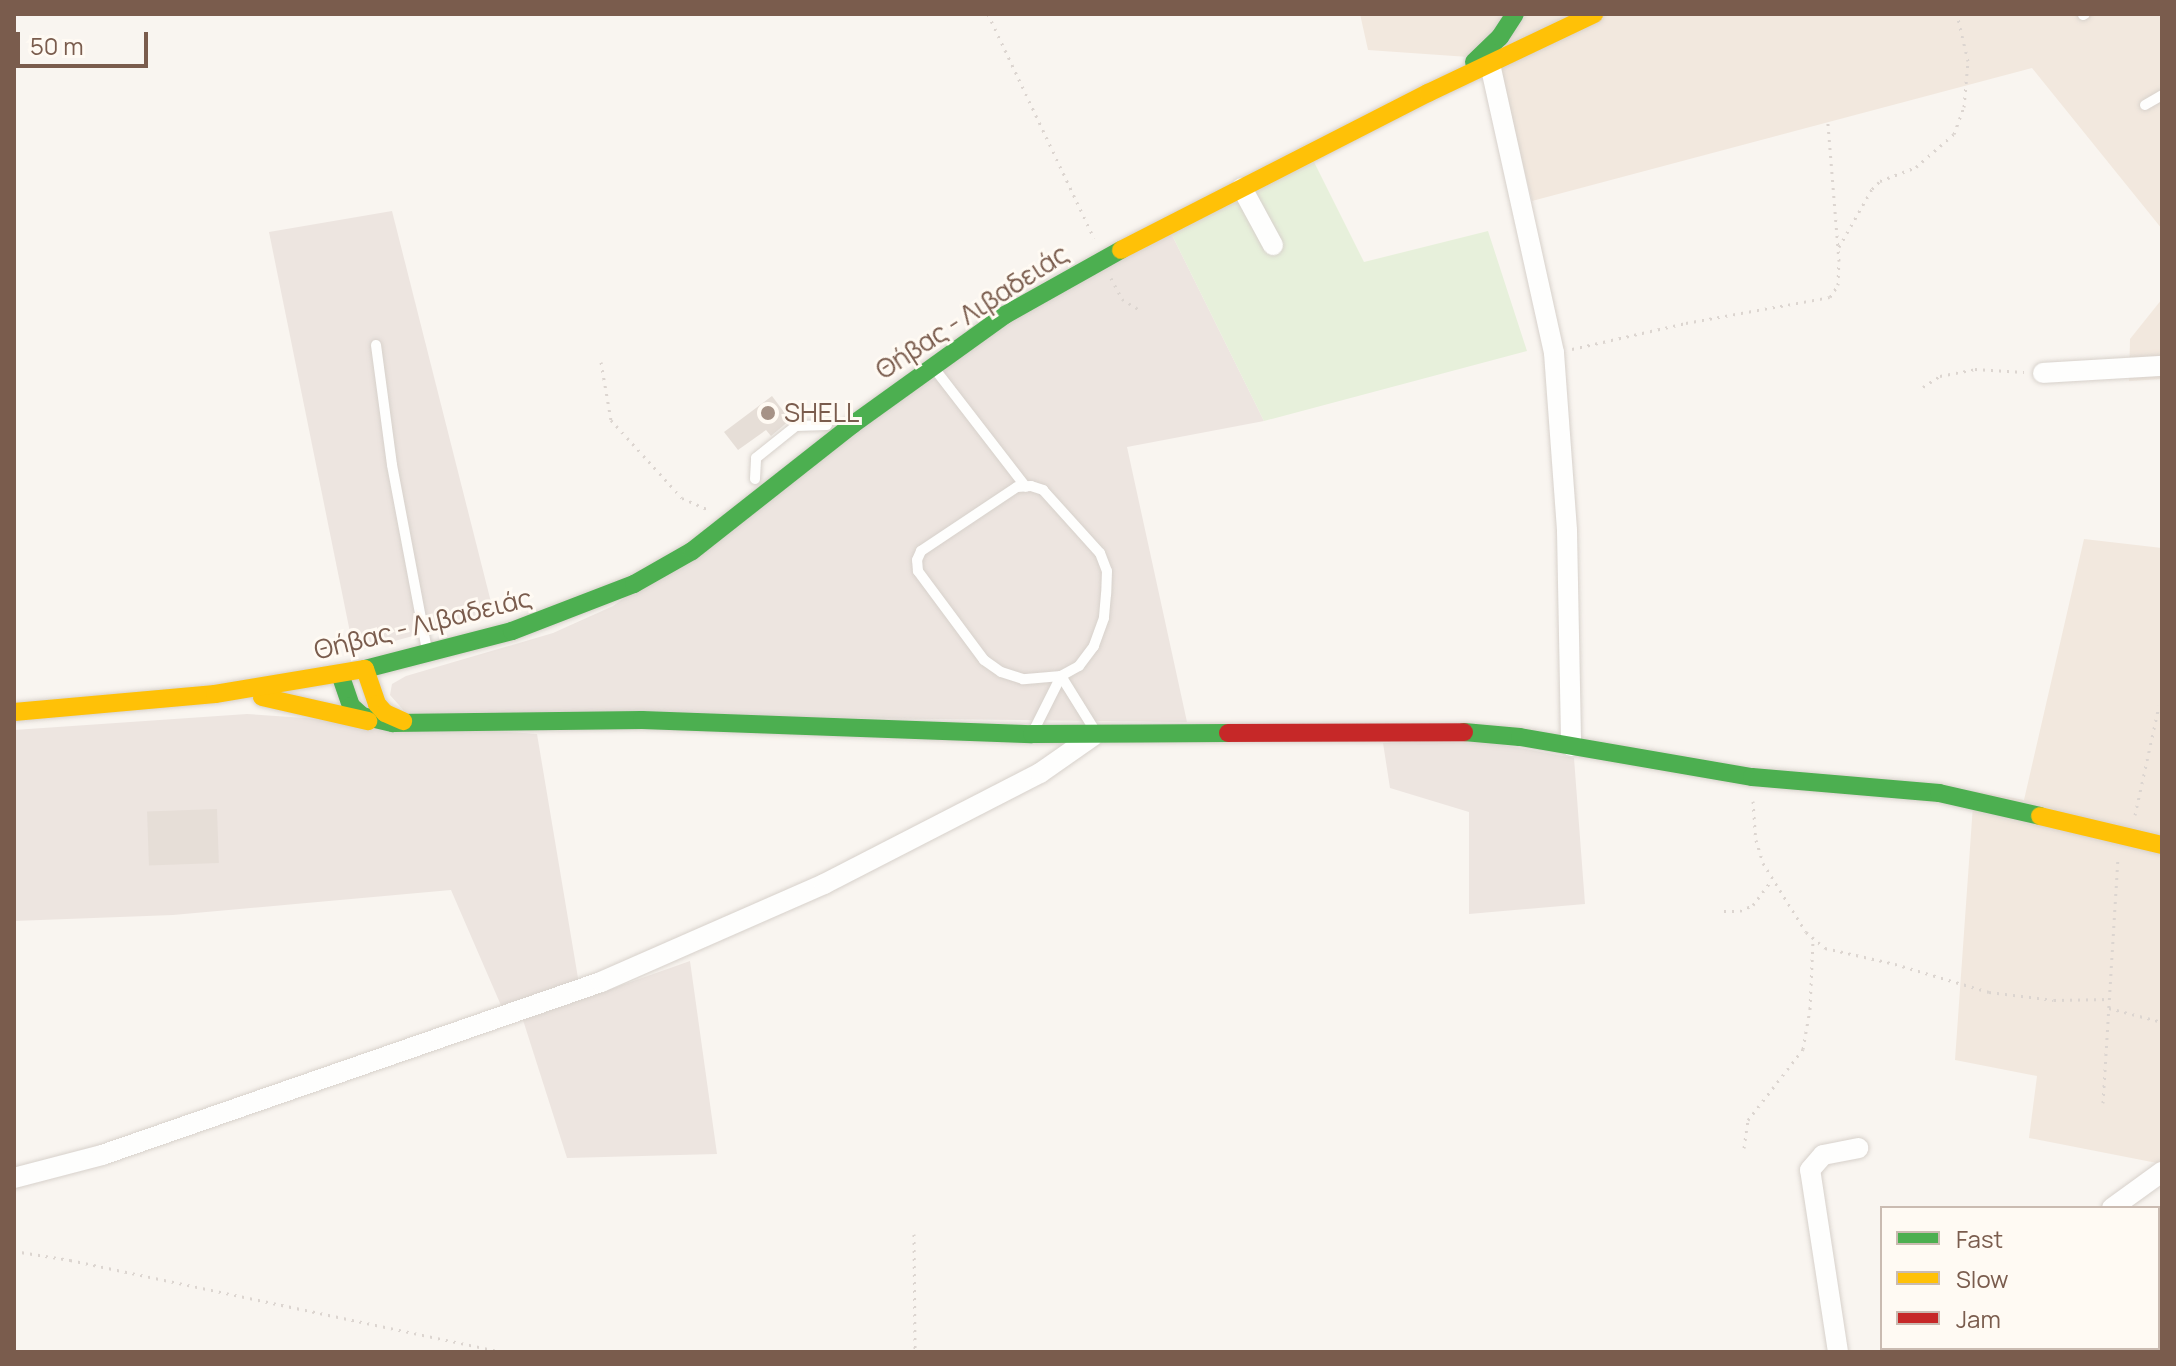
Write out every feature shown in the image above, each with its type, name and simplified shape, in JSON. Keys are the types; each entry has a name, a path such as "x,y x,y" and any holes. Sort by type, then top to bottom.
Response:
{"main road":[{"path":"1428,93 1451,81 1487,51 1515,14"},
{"path":"1529,14 1531,44"},
{"path":"1549,14 1549,35"},
{"name":"Θήβας - Λιβαδειάς","path":"14,712 215,694 365,669 546,620 634,584 692,551 932,365 1005,315 1103,259 1428,93 1594,14"},
{"path":"365,669 377,704 395,719 407,722"},
{"path":"340,674 351,706 362,716 381,722"},
{"path":"215,694 280,699 381,722 642,720 1032,734 1466,732 1571,746 1752,777 1925,791 2162,845"}],"street":[{"path":"1490,64 1554,353 1565,470 1571,746"},
{"path":"1242,188 1273,245"},
{"path":"2043,373 2162,366"},
{"path":"14,1178 102,1155 601,982 824,884 1040,773 1096,733"},
{"path":"1838,1352 1810,1170 1823,1155 1858,1148"},
{"path":"2115,1206 2162,1172"}],"lane":[{"path":"2145,105 2162,95"},
{"path":"376,345 392,465 428,653"},
{"path":"932,365 1026,487"},
{"path":"755,479 756,458 796,426 827,425"},
{"path":"1017,487 1026,487 1043,490 1100,553 1107,571 1104,618 1094,646 1079,666 1061,676 1023,679 1001,672 984,660 918,571 917,560 921,551 1017,487"},
{"path":"1061,676 1096,733"},
{"path":"1032,734 1061,676"}],"path":[{"path":"988,14 1122,299 1138,309"},
{"path":"1839,247 1872,189 1880,181 1916,167 1954,134 1964,107 1968,61 1957,14"},
{"path":"1554,353 1686,323 1830,297 1838,285 1839,247 1828,123"},
{"path":"601,362 605,401 617,428 682,498 734,517"},
{"path":"1923,387 1940,376 1975,369 2043,373"},
{"path":"2103,1103 2125,836 2159,706"},
{"path":"1752,777 1756,840 1772,880 1813,940 1843,954 1895,964 1989,992 2054,1000 2110,999"},
{"path":"1724,911 1740,911 1753,905 1772,880"},
{"path":"1744,1148 1748,1120 1803,1049 1810,1009 1813,940"},
{"path":"2109,1008 2162,1022"},
{"path":"914,1234 915,1352"},
{"path":"14,1251 70,1260 503,1352"}],"shaded area":[{"path":"1360,14 2162,14 2162,229 2032,68 1532,201 1497,59 1368,50"},
{"path":"392,211 494,614 354,652 269,232"},
{"path":"1170,231 1264,421 1127,447 1187,722 406,713 390,695 392,684 406,676 553,633 613,606 1009,322"},
{"path":"2162,299 2162,379 2129,381 2130,339"},
{"path":"2084,539 2162,548 2162,1164 2029,1138 2037,1076 1955,1060 1974,791 2024,800"},
{"path":"247,714 537,734 579,984 503,1010 451,890 173,915 14,921 14,730"},
{"path":"1471,739 1574,758 1585,904 1469,914 1469,812 1390,788 1383,743"},
{"path":"690,961 717,1154 567,1158 523,1020"}],"green space":[{"path":"1314,162 1364,262 1488,231 1527,351 1264,421 1170,231"}],"building":[{"path":"772,396 790,420 771,436 766,430 738,450 724,432"},
{"path":"217,809 219,863 149,865 147,811"}],"traffic: fast":[{"path":"1474,62 1500,37 1515,14"},
{"path":"365,669 512,631 634,584 692,551 852,425 1005,315 1121,250"},
{"path":"340,674 351,706 362,716 393,723 642,720 1032,734 1228,733"},
{"path":"1464,732 1520,737 1752,777 1939,793 2040,816"}],"traffic: slow":[{"path":"1121,250 1428,93 1594,14"},
{"path":"14,712 215,694 365,669 377,704 385,713 403,721"},
{"path":"262,697 368,721"},
{"path":"2040,816 2162,845"}],"traffic: jam":[{"path":"1228,733 1464,732"}],"place":[{"name":"SHELL","path":"768,413"}]}
